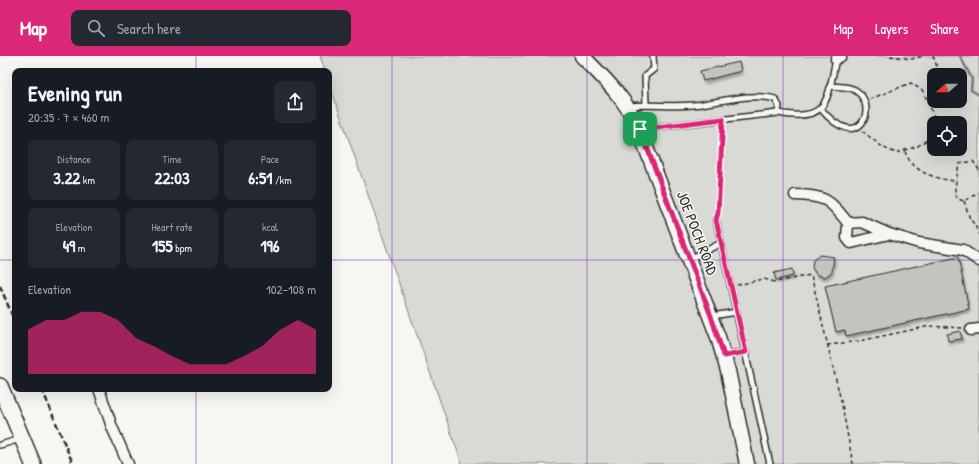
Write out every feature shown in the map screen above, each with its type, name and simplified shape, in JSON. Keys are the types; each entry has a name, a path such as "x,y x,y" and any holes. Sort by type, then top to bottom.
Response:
{"main road":[{"path":"0,386 33,464"}],"street":[{"name":"JOE POCH ROAD","path":"582,56 619,94 628,106 640,129 688,259 711,316 724,356 747,464"},
{"path":"795,195 811,196 829,201 848,223 847,238 851,243 889,234"},
{"path":"848,223 862,222 889,234 919,243 963,250 979,261"},
{"path":"100,392 112,427 128,464"}],"lane":[{"path":"646,104 645,78 647,74 654,69 653,56"},
{"path":"640,129 778,113 804,115 821,109 827,100 839,58"},
{"path":"821,109 838,125 850,129 858,127 866,115 864,102 855,90 830,86"},
{"path":"628,106 646,104 691,105 765,97 775,99 778,102 778,113"},
{"path":"716,220 770,464"},
{"path":"688,259 721,243"},
{"path":"711,316 737,312"},
{"path":"724,356 746,352"},
{"path":"0,445 22,438"}],"path":[{"path":"890,56 911,59 924,56"},
{"path":"933,56 937,68"},
{"path":"864,102 911,83 923,91 927,98"},
{"path":"716,220 718,213 723,119"},
{"path":"858,127 868,137 890,152 896,154 918,146 927,140"},
{"path":"905,151 909,162 927,173 939,179 956,181"},
{"path":"964,201 956,198 956,181 959,166 963,163 973,161 979,170"},
{"path":"964,201 979,192"},
{"path":"964,201 968,215 979,235"},
{"path":"731,287 764,279 775,282 811,275 853,464"},
{"path":"827,345 860,341 930,326 956,326 975,330"}],"shaded area":[{"path":"320,56 979,56 979,464 462,464 332,92 332,68 324,68"}],"building":[{"path":"739,62 741,71 703,81 700,71"},
{"path":"820,255 834,257 832,272 825,277 817,275 812,268 813,260"},
{"path":"958,257 969,309 846,336 845,330 836,332 825,286"},
{"path":"792,269 793,276 776,280 774,273"},
{"path":"960,331 962,339 948,341 947,334"}],"waterway":[{"path":"960,56 972,79 971,90 979,95"}],"railway":[{"path":"0,286 12,315"},
{"path":"43,392 73,464"}],"route":[{"path":"723,119 718,213 716,220 746,352 724,356 711,316 688,259 640,129 723,119"}]}
